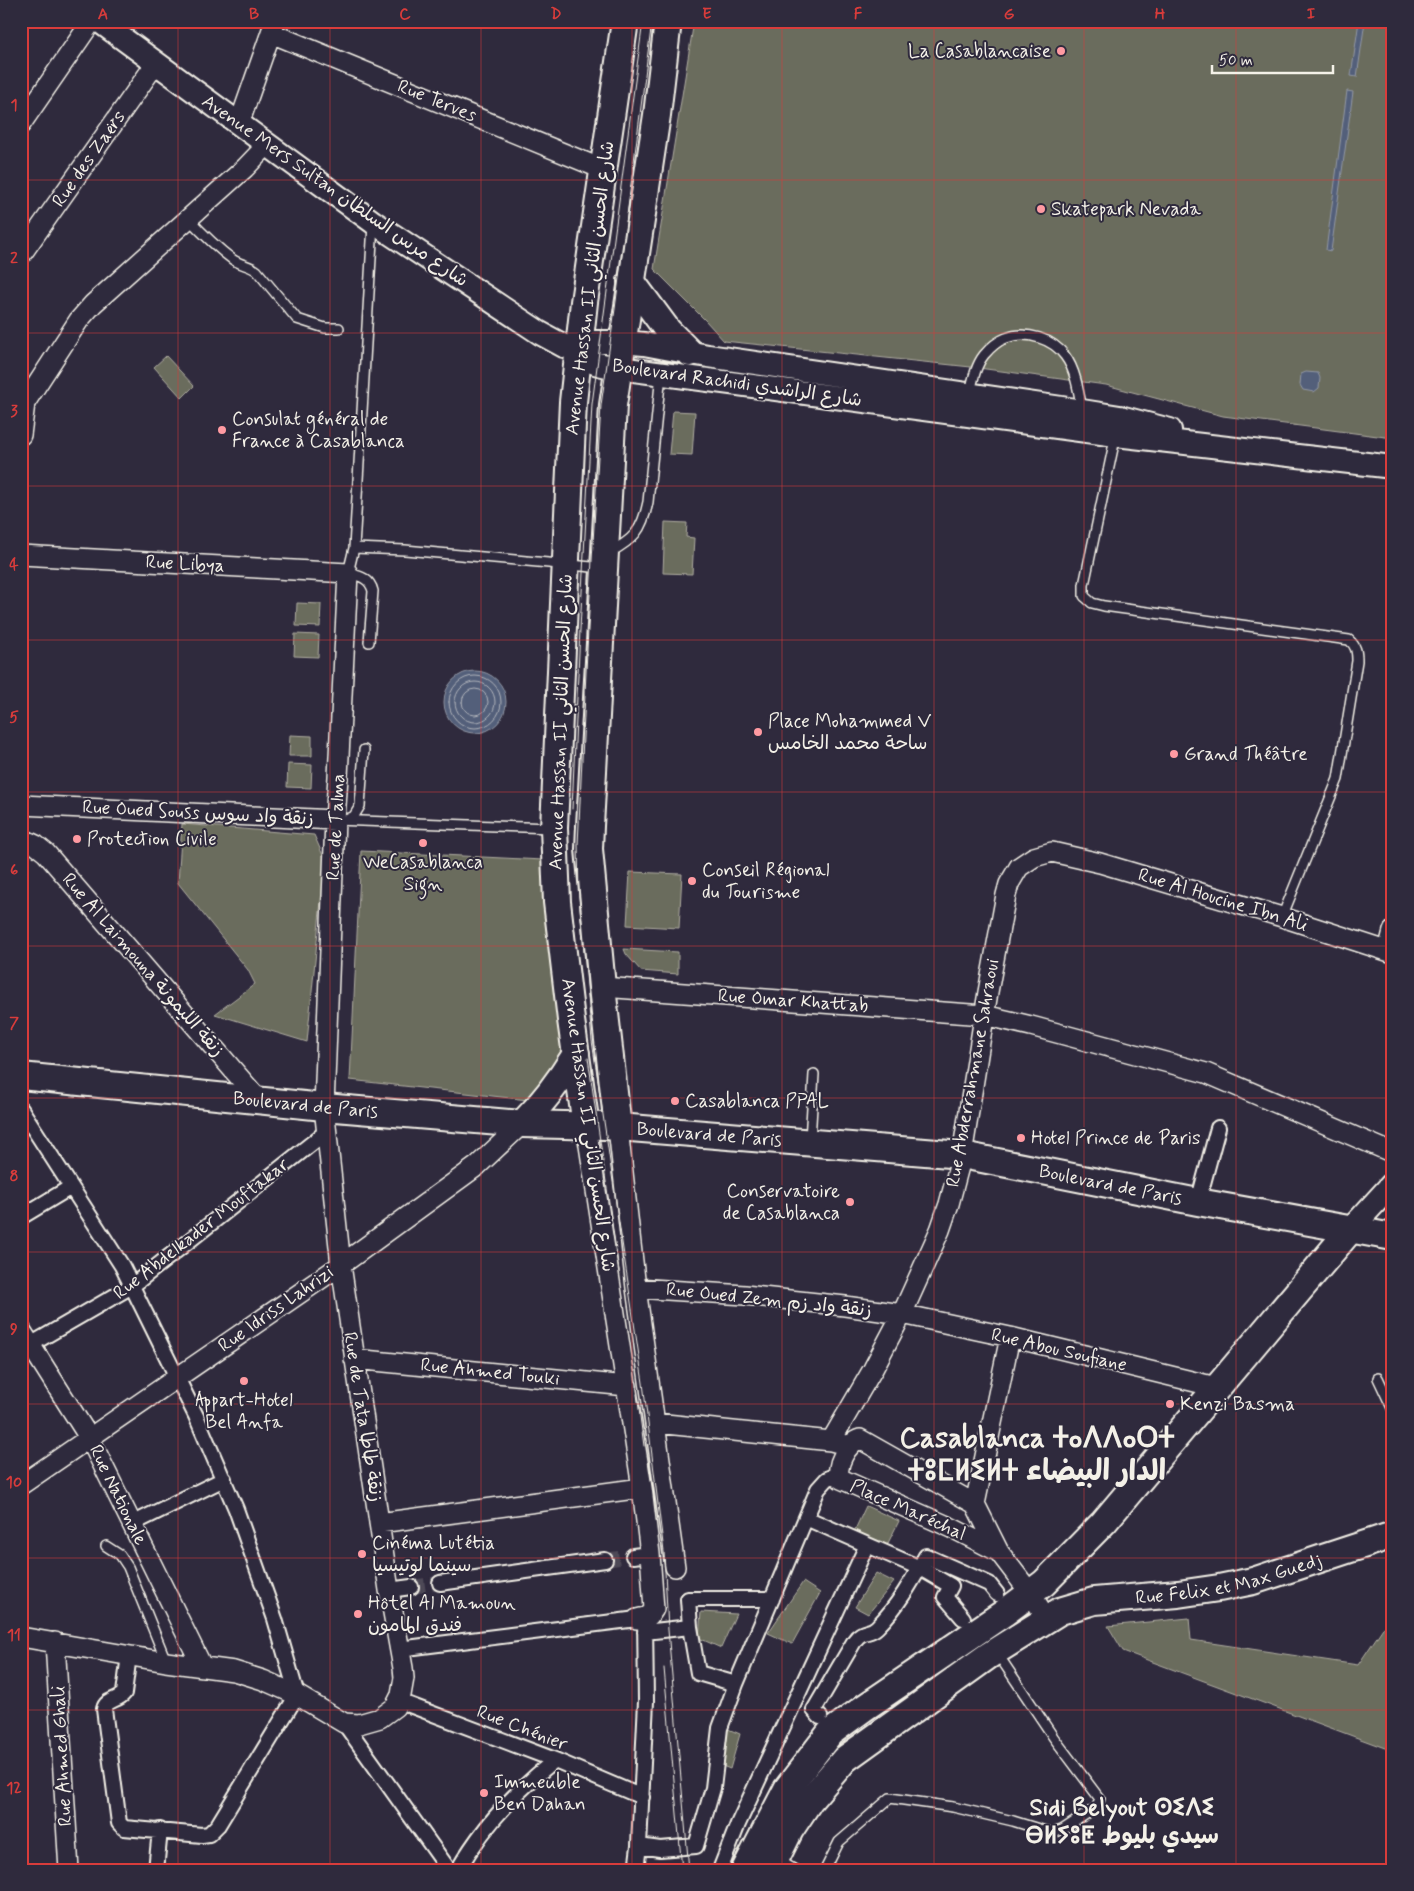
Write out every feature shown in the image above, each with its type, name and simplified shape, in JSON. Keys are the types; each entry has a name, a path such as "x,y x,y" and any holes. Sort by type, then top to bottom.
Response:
{"main road":[{"name":"Avenue Hassan II شارع الحسن الثاني","path":"586,1126 558,902 554,828 573,402 602,169 624,21"},
{"name":"Avenue Hassan II شارع الحسن الثاني","path":"618,1128 589,850 613,405 657,115 668,21"},
{"path":"631,281 668,331 690,353"},
{"path":"522,1124 554,1089 576,1054"},
{"name":"Boulevard de Paris","path":"21,1076 259,1100 325,1119 586,1126 962,1155 1198,1202 1393,1237"},
{"path":"745,1870 787,1789 830,1733 1031,1594 1063,1565 1104,1522 1350,1230"},
{"name":"Rue Felix et Max Guedj","path":"780,1866 790,1830 810,1800 845,1759 996,1652 1053,1615 1094,1601 1178,1594 1253,1581 1393,1535"}],"street":[{"path":"21,124 92,21"},
{"name":"Avenue Mers Sultan شارع مرس السلطان","path":"98,21 373,222 540,333 564,346 579,350"},
{"path":"239,124 273,27"},
{"name":"Rue Terves","path":"273,27 602,169"},
{"name":"Rue des Zaërs","path":"21,255 156,63"},
{"path":"21,435 23,404 79,320 93,304 245,168 268,145"},
{"name":"Boulevard Rachidi شارع الراشدي","path":"1118,426 1082,411 622,342 595,342 579,350 582,356 592,363 619,368 1118,426 1266,453 1393,467"},
{"name":"Rue Libya","path":"21,556 348,573"},
{"name":"Rue de Talma","path":"325,1119 340,820 338,778 348,573"},
{"name":"Rue Oued Souss زنقة واد سوس","path":"21,805 340,820"},
{"name":"Rue Al Laimouna زنقة الليمونة","path":"21,838 36,845 46,853 259,1100"},
{"name":"Rue Al Houcine Ibn Ali","path":"1052,852 1100,863 1282,917 1391,952"},
{"name":"Rue Abderrahmane Sahraoui","path":"831,1441 873,1369 902,1314 940,1230 962,1155 984,1015 1009,884 1019,867 1025,862 1042,853 1052,852"},
{"path":"1391,952 1393,931"},
{"name":"Rue Omar Khattab","path":"602,987 984,1015 1206,1073 1393,1153"},
{"path":"21,1109 106,1241 132,1286 177,1378 236,1509 275,1619 297,1695 213,1831 209,1834 124,1828 119,1823 104,1709 108,1702 121,1697 124,1692 129,1655"},
{"name":"Rue de Tata زنقة طاطا","path":"325,1119 341,1264 354,1358 404,1678 399,1701"},
{"name":"Rue Abdelkader Mouftakar","path":"24,1342 132,1286 325,1119"},
{"name":"Rue Idriss Lahrizi","path":"21,1485 341,1264 477,1166 522,1124"},
{"name":"Avenue Hassan II شارع الحسن الثاني","path":"586,1126 642,1488 642,1555 654,1609 642,1623"},
{"name":"Avenue Hassan II شارع الحسن الثاني","path":"618,1128 636,1288 675,1567"},
{"path":"1198,1202 1218,1128"},
{"path":"1350,1230 1393,1183"},
{"path":"21,1217 71,1187"},
{"name":"Rue Oued Zem زنقة واد زم","path":"636,1288 745,1295 902,1314"},
{"name":"Rue Abou Soufiane","path":"902,1314 1010,1337 1216,1387"},
{"path":"975,1504 1010,1337"},
{"name":"Rue Nationale","path":"24,1342 90,1439 202,1666"},
{"name":"Rue Ahmed Touki","path":"354,1358 627,1386"},
{"path":"656,1423 831,1441 849,1446"},
{"name":"Place Maréchal","path":"999,1552 952,1528 841,1479 838,1469 849,1446 854,1440 860,1439 975,1504 999,1552 1031,1594 1053,1615"},
{"path":"639,1846 660,1849 696,1846 713,1788 720,1728 736,1684 820,1486 827,1479 838,1474"},
{"path":"132,1524 224,1479"},
{"path":"379,1523 642,1488"},
{"path":"806,1518 920,1568 951,1586 945,1597 963,1618"},
{"path":"720,1870 738,1824 867,1545"},
{"path":"820,1717 814,1710 855,1640 860,1634 877,1628 908,1590 926,1556 989,1584 997,1594"},
{"path":"440,1583 605,1560"},
{"path":"389,1590 412,1587"},
{"path":"736,1684 698,1672 690,1627 688,1598 772,1599"},
{"path":"399,1649 642,1623 690,1627"},
{"path":"636,1870 639,1846 636,1794 646,1701 642,1623"},
{"path":"21,1637 166,1662 234,1671 263,1680 297,1695 344,1722 359,1724 380,1718 391,1711 399,1701"},
{"name":"Rue Ahmed Ghali","path":"55,1642 69,1870"},
{"name":"Rue Chénier","path":"399,1701 555,1760 636,1794"},
{"path":"344,1722 449,1870"},
{"path":"458,1870 482,1833 498,1813 535,1776 555,1760"},
{"path":"156,1870 160,1830"}],"lane":[{"path":"188,218 234,261 252,267 257,271 296,319 320,327 338,328"},
{"name":"Rue de Talma","path":"348,573 354,548 373,222"},
{"path":"970,395 975,375 984,355 1006,338 1027,336 1049,341 1056,345 1066,357 1080,396 1082,411"},
{"path":"354,548 405,550 566,565 604,562 642,524 648,502 661,373"},
{"path":"1118,426 1084,584 1084,596 1092,603 1104,606 1349,640 1357,652 1338,779 1282,917"},
{"path":"348,573 362,576 371,585 373,591 369,642"},
{"path":"340,820 354,816 360,806 364,750"},
{"name":"Rue Oued Souss زنقة واد سوس","path":"340,820 554,828"},
{"path":"809,1143 814,1074"},
{"path":"1378,1378 1393,1410"},
{"path":"106,1546 120,1555 128,1567 166,1662"},
{"path":"825,1870 839,1842 890,1798 953,1807 1013,1821 1052,1833 1062,1830 1097,1807 1100,1798 1028,1704 996,1652"}],"green space":[{"path":"694,21 1393,21 1393,438 1223,416 1106,385 971,367 724,341 654,269"},
{"path":"166,356 194,386 182,398 154,367"},
{"path":"673,411 695,412 692,455 669,454"},
{"path":"665,522 687,523 686,537 694,538 692,574 663,573"},
{"path":"297,603 321,604 320,627 296,626"},
{"path":"295,634 319,635 318,657 294,656"},
{"path":"290,735 312,736 312,756 289,756"},
{"path":"288,764 312,765 311,788 287,787"},
{"path":"182,824 314,835 325,860 307,1042 215,1014 255,984 248,970 178,883"},
{"path":"361,851 543,860 567,1057 537,1101 350,1080"},
{"path":"630,872 682,874 679,928 627,925"},
{"path":"624,949 678,952 678,974 641,971"},
{"path":"866,1506 899,1521 885,1549 853,1534"},
{"path":"876,1573 894,1582 868,1614 855,1607"},
{"path":"803,1582 820,1593 792,1644 768,1633"},
{"path":"701,1612 736,1614 721,1648 699,1638"},
{"path":"1393,1613 1393,1751 1123,1651 1108,1626 1189,1618 1191,1640 1358,1665"},
{"path":"728,1729 740,1734 730,1769 720,1765"}],"water":[{"path":"1359,21 1365,21 1357,77 1351,76"},
{"path":"1347,91 1353,92 1331,251 1326,250"},
{"path":"1306,372 1318,373 1320,378 1319,388 1314,392 1303,390 1300,385 1301,374"},
{"path":"469,671 481,671 497,680 504,690 506,702 504,714 497,724 481,733 469,733 458,728 449,719 444,708 444,696 449,685 458,676"}],"tunnel":[{"path":"605,1560 633,1556"},
{"path":"411,1587 440,1583"}],"tram line":[{"path":"572,809 592,404 643,21"},
{"path":"652,21 601,405 578,845 579,896 592,1041 643,1383 664,1552 668,1630 689,1870"},
{"path":"588,1058 619,1271"},
{"path":"637,1394 644,1446"},
{"path":"664,1668 682,1870"}],"place":[{"name":"La Casablancaise","path":"1061,51"},
{"name":"Skatepark Nevada","path":"1041,209"},
{"name":"Consulat général de France à Casablanca","path":"222,430"},
{"name":"Place Mohammed V ساحة محمد الخامس","path":"758,732"},
{"name":"Grand Théâtre","path":"1174,754"},
{"name":"Protection Civile","path":"77,839"},
{"name":"WeCasablanca Sign","path":"423,843"},
{"name":"Conseil Régional du Tourisme","path":"692,881"},
{"name":"Casablanca PPAL","path":"675,1101"},
{"name":"Hotel Prince de Paris","path":"1021,1138"},
{"name":"Conservatoire de Casablanca","path":"850,1202"},
{"name":"Appart-Hotel Bel Anfa","path":"244,1381"},
{"name":"Kenzi Basma","path":"1170,1404"},
{"name":"Cinéma Lutétia سينما لوتيسيا","path":"362,1554"},
{"name":"Hôtel Al Mamoun فندق المامون","path":"358,1614"},
{"name":"Immeuble Ben Dahan","path":"484,1793"}],"district":[{"name":"Casablanca ⵜⴰⴷⴷⴰⵔⵜ ⵜⵓⵎⵍⵉⵍⵜ الدار البيضاء","path":"1037,1456"},
{"name":"Sidi Belyout ⵙⵉⴷⵉ ⴱⵍⵢⵓⵟ سيدي بليوط","path":"1122,1822"}]}
